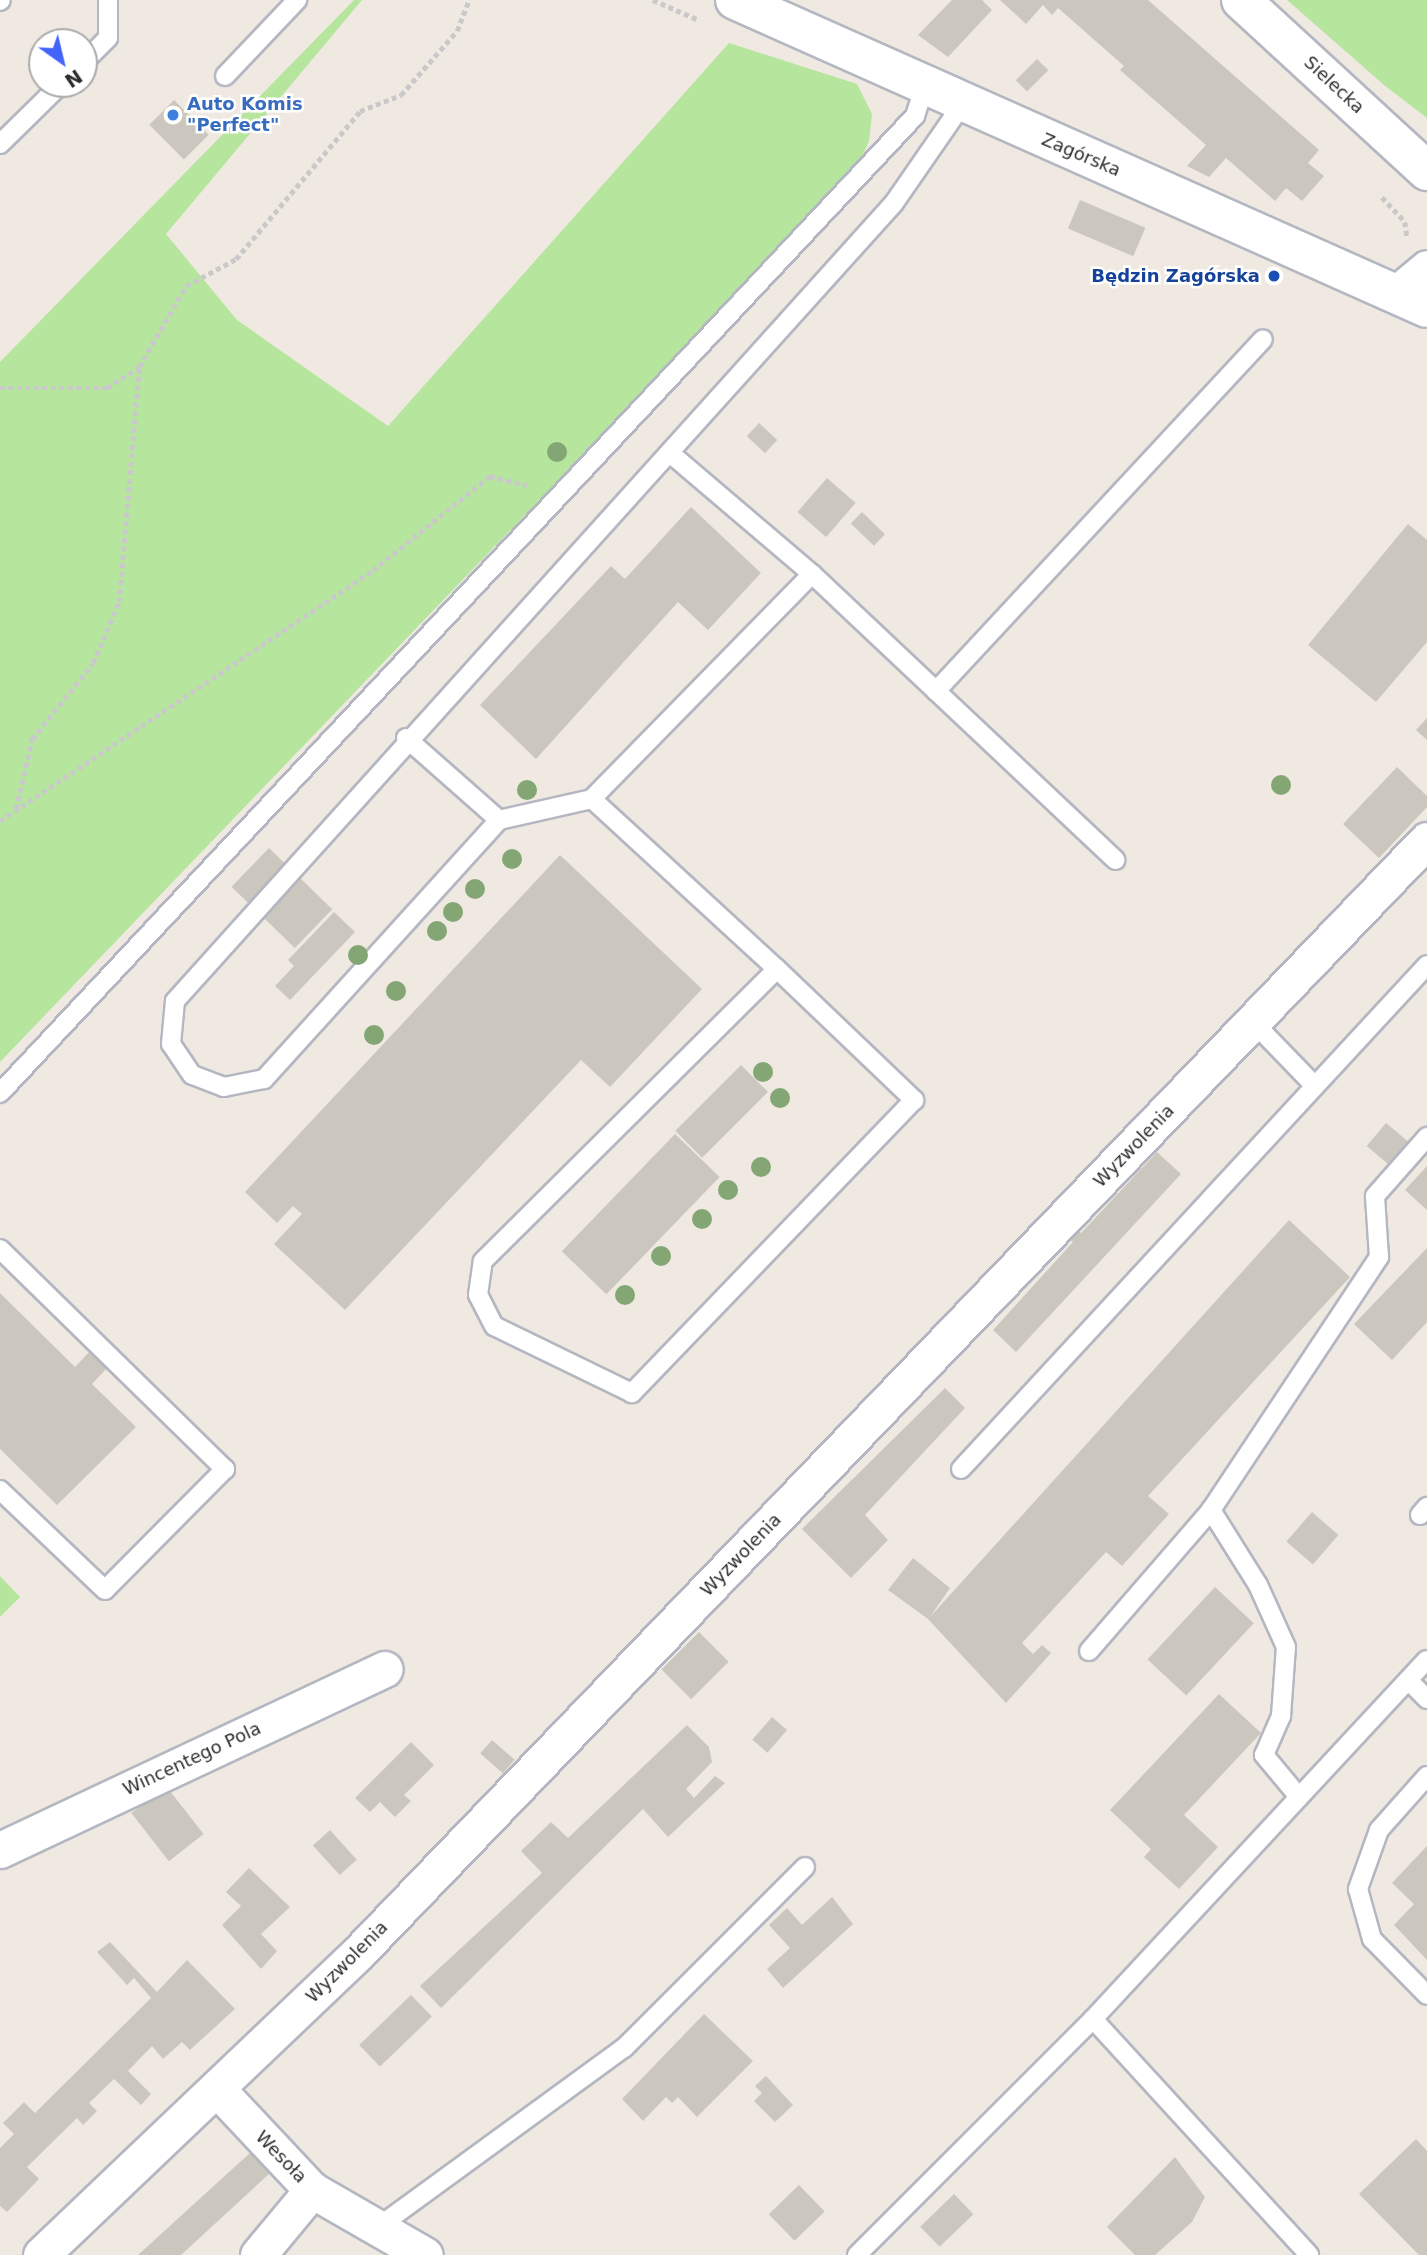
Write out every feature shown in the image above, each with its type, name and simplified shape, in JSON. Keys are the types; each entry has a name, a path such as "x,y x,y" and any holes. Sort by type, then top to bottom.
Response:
{"street":[{"name":"Zagórska","path":"735,0 1411,301"},
{"name":"Sielecka","path":"1241,0 1427,171"},
{"path":"1411,301 1416,255"},
{"name":"Wyzwolenia","path":"41,2255 218,2090 358,1953 1427,840"},
{"name":"Wincentego Pola","path":"0,1850 384,1669"},
{"name":"Wesoła","path":"218,2090 312,2190 381,2225 425,2255"},
{"path":"258,2255 312,2190"}],"lane":[{"path":"98,48 108,38 108,0"},
{"path":"225,76 297,0"},
{"path":"0,1093 915,116 925,85"},
{"path":"0,144 47,98"},
{"path":"812,574 592,799 499,820 264,1079 224,1087 192,1075 171,1044 175,1001 406,738 671,454 894,203 964,102"},
{"path":"936,691 1263,339"},
{"path":"671,454 812,574 1116,860"},
{"path":"406,738 499,820"},
{"path":"592,799 777,969 914,1100 632,1393 494,1326 478,1295 483,1261 777,969"},
{"path":"961,1469 1427,965"},
{"path":"1253,1022 1315,1086"},
{"path":"1089,1651 1211,1510 1379,1257 1375,1196 1427,1137"},
{"path":"0,1249 225,1469 105,1590 0,1490"},
{"path":"1211,1510 1258,1585 1286,1647 1281,1716 1264,1755 1299,1797"},
{"path":"856,2255 1093,2019 1427,1660"},
{"path":"1408,1679 1427,1699"},
{"path":"1427,1776 1379,1830 1358,1889 1372,1939 1427,1995"},
{"path":"381,2225 624,2048 805,1867"},
{"path":"1093,2019 1309,2255"}],"path":[{"path":"16,810 32,739 93,663 119,602 139,367 186,286 236,259 360,111 401,95 457,31 469,0"},
{"path":"1382,197 1405,222 1416,255"},
{"path":"0,388 107,388 139,367"},
{"path":"0,821 373,570 490,476 562,493"}],"green space":[{"path":"354,0 362,0 166,234 237,320 388,426 729,43 857,84 872,114 869,141 856,170 0,1062 0,362"},
{"path":"1287,0 1427,0 1427,118 1384,85"},
{"path":"0,1576 20,1597 0,1617"}],"building":[{"path":"952,0 982,0 992,10 948,57 918,35"},
{"path":"1000,0 1148,0 1319,150 1308,163 1324,176 1302,201 1286,188 1275,201 1226,158 1209,177 1187,166 1206,145 1120,70 1124,66 1058,8 1052,15 1043,5 1026,24"},
{"path":"1037,59 1048,70 1027,92 1016,80"},
{"path":"174,100 209,135 184,159 149,125"},
{"path":"1080,200 1145,228 1133,256 1068,229"},
{"path":"759,423 777,440 765,453 747,436"},
{"path":"827,478 856,503 826,537 797,512"},
{"path":"691,507 761,573 708,630 678,602 536,759 480,705 611,566 625,579"},
{"path":"862,512 885,534 874,546 851,524"},
{"path":"1408,524 1427,540 1427,642 1376,702 1308,645"},
{"path":"1427,718 1427,740 1416,730"},
{"path":"1397,767 1427,796 1427,807 1379,858 1343,824"},
{"path":"269,848 332,909 295,948 231,887"},
{"path":"560,855 702,989 610,1087 581,1060 345,1310 274,1244 302,1214 293,1206 277,1223 245,1192"},
{"path":"334,912 355,932 290,1000 275,986 294,966 288,960"},
{"path":"741,1065 768,1092 702,1158 675,1131"},
{"path":"1386,1123 1410,1143 1390,1166 1367,1146"},
{"path":"675,1134 720,1177 606,1294 562,1251"},
{"path":"1157,1152 1181,1174 1016,1352 993,1330 1073,1242 1068,1238 1076,1229 1081,1233"},
{"path":"1427,1166 1427,1210 1405,1190"},
{"path":"1289,1220 1350,1277 1148,1496 1169,1514 1122,1566 1106,1552 1022,1643 1033,1654 1042,1645 1051,1653 1006,1703 928,1619 888,1590 913,1558 950,1588 930,1617"},
{"path":"1427,1248 1427,1322 1392,1360 1354,1324"},
{"path":"0,1293 75,1367 92,1349 109,1366 92,1384 136,1427 57,1505 0,1449"},
{"path":"945,1388 965,1408 865,1515 888,1540 851,1578 802,1529"},
{"path":"1312,1512 1338,1535 1313,1564 1286,1541"},
{"path":"1215,1587 1254,1623 1186,1696 1147,1659"},
{"path":"699,1632 729,1662 691,1699 662,1669"},
{"path":"1219,1694 1261,1733 1184,1815 1218,1847 1179,1889 1144,1857 1151,1849 1110,1810"},
{"path":"772,1717 787,1730 767,1753 752,1740"},
{"path":"687,1725 709,1747 712,1762 686,1789 694,1798 715,1776 725,1783 668,1837 643,1809 441,2008 420,1986 542,1873 521,1851 551,1822 568,1838"},
{"path":"492,1740 515,1760 503,1773 480,1754"},
{"path":"411,1742 434,1765 404,1795 411,1801 395,1817 380,1802 370,1812 355,1798"},
{"path":"166,1786 204,1834 169,1861 131,1813"},
{"path":"330,1830 357,1860 340,1875 313,1845"},
{"path":"1427,1846 1427,1960 1394,1925 1414,1904 1392,1883"},
{"path":"249,1868 290,1907 261,1934 277,1951 261,1969 222,1925 241,1906 226,1892"},
{"path":"832,1897 853,1924 783,1988 767,1969 790,1948 769,1925 787,1908 802,1925"},
{"path":"110,1942 157,1992 187,1960 235,2009 190,2050 182,2042 163,2059 152,2046 128,2071 151,2094 141,2105 114,2079 89,2103 97,2111 83,2125 77,2118 27,2167 39,2179 7,2212 0,2206 0,2148 14,2134 3,2123 24,2102 35,2113 151,1998 134,1978 127,1985 97,1952"},
{"path":"411,1995 432,2017 380,2067 359,2045"},
{"path":"704,2014 753,2061 697,2117 678,2097 672,2103 666,2097 643,2121 622,2099"},
{"path":"766,2076 793,2105 775,2122 754,2101 762,2093 755,2086"},
{"path":"1416,2139 1427,2151 1427,2255 1419,2255 1359,2194"},
{"path":"251,2152 270,2173 181,2255 138,2255"},
{"path":"1175,2157 1205,2197 1192,2222 1155,2255 1135,2255 1107,2227"},
{"path":"799,2185 825,2212 794,2241 769,2214"},
{"path":"954,2194 973,2214 940,2247 920,2227"}],"place":[{"name":"Auto Komis \"Perfect\"","path":"173,115"},
{"name":"Będzin Zagórska","path":"1274,276"}]}
